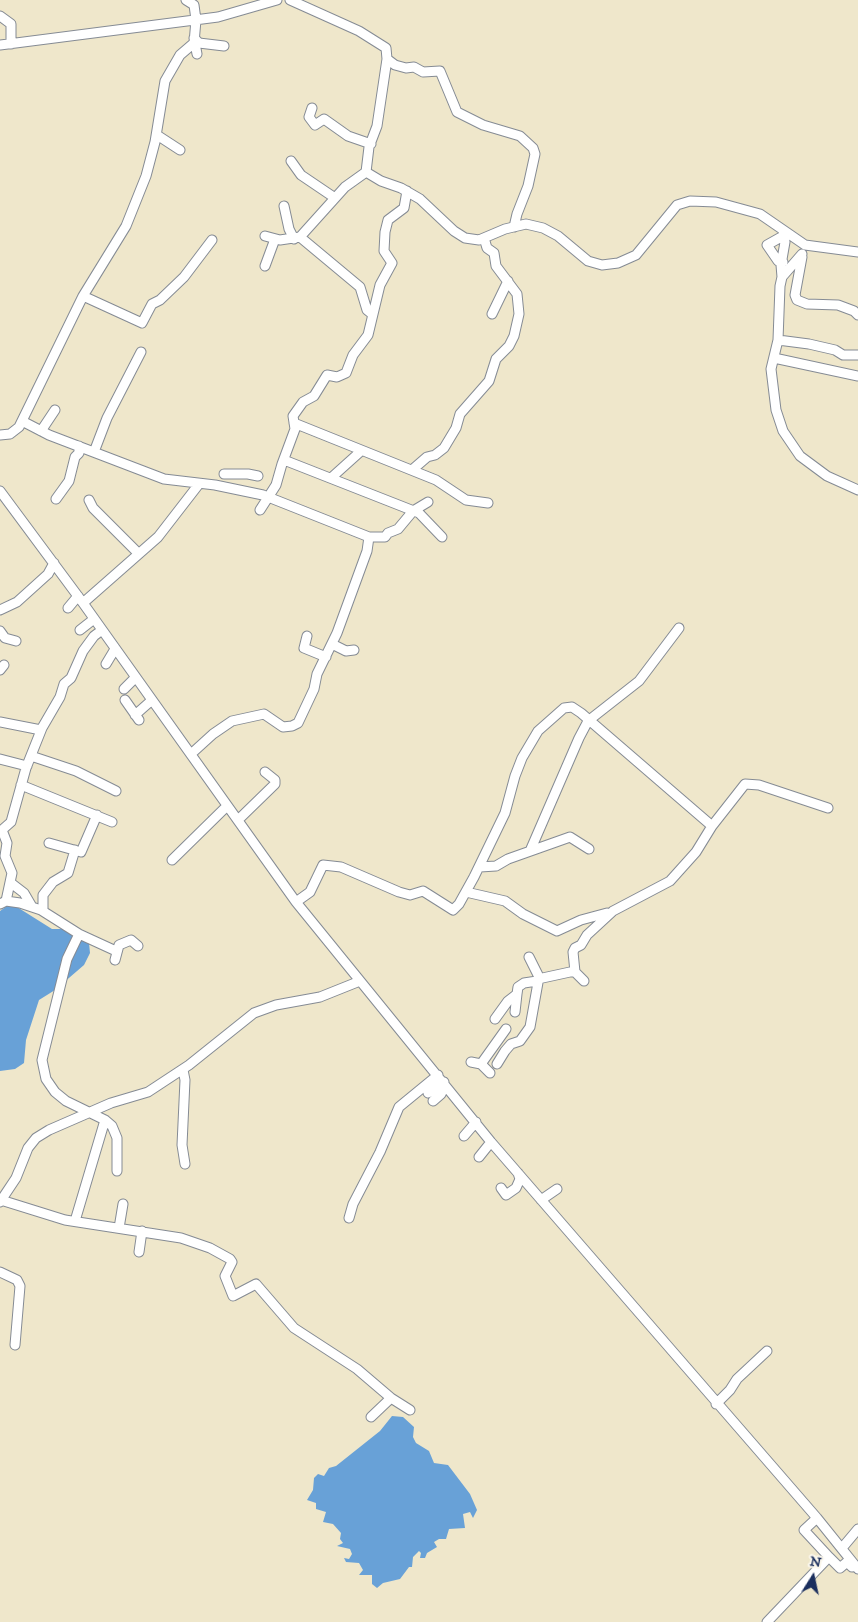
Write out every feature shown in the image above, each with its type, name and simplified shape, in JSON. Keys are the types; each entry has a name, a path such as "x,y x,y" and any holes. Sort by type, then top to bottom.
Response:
{"street":[{"path":"0,435 10,434 22,421 83,296 126,226 146,176 157,135 165,81 180,55 194,43 196,20 194,5 186,0"},
{"path":"0,45 196,20 239,13 277,0"},
{"path":"265,236 275,239 297,238 345,187 366,172 371,144 377,126 388,59 386,48 378,41 290,0"},
{"path":"0,16 11,24 11,44"},
{"path":"194,38 198,43 224,46"},
{"path":"194,38 198,54"},
{"path":"388,59 395,65 414,67 423,72 440,71 457,112 483,125 520,136 533,148 535,154 528,186 514,227"},
{"path":"312,108 309,117 315,125 324,120 348,136 371,144"},
{"path":"157,135 180,150"},
{"path":"291,161 301,175 335,198"},
{"path":"366,172 420,199 454,231 465,238 484,238 526,224 543,228 558,236 588,261 602,265 618,263 636,255 677,204 690,201 716,202 760,214 783,233 805,245 858,252"},
{"path":"260,510 276,485 295,430 293,416 303,402 314,396 327,375 337,378 346,373 353,355 368,335 380,285 392,263 384,251 388,220 404,208 406,191"},
{"path":"284,206 289,229 297,238 360,287 368,310 372,314"},
{"path":"783,233 767,245 778,261 783,262"},
{"path":"783,233 785,248 779,299 778,340 771,369 779,418 783,431 792,447 811,466 827,476 858,490"},
{"path":"412,470 427,457 435,455 444,448 456,428 460,414 489,381 496,359 514,336 519,314 516,294 496,266 494,253 486,248 484,238"},
{"path":"266,266 275,239"},
{"path":"83,296 142,322 152,304 160,300 184,277 212,240"},
{"path":"805,245 795,295 797,300 806,304 838,305 854,311 858,315"},
{"path":"782,277 802,254"},
{"path":"492,314 508,281"},
{"path":"778,340 810,344 835,350 843,355 858,355"},
{"path":"94,452 107,418 141,352"},
{"path":"774,358 858,376"},
{"path":"41,431 55,410"},
{"path":"771,426 779,418"},
{"path":"22,421 41,431 164,479 250,492 268,497 370,537 385,537 388,533 398,529 413,511 428,502"},
{"path":"294,423 436,480 466,500 488,503"},
{"path":"56,499 70,481 75,457 79,453 79,446"},
{"path":"331,478 361,451"},
{"path":"284,460 413,511 427,519 442,537"},
{"path":"811,466 812,478"},
{"path":"246,472 251,477 250,492"},
{"path":"224,474 246,472 258,476"},
{"path":"68,608 158,537 199,484"},
{"path":"0,491 80,599 296,902 491,1142 716,1404 817,1518 857,1567"},
{"path":"89,500 93,508 138,553"},
{"path":"191,754 213,734 232,721 264,714 283,727 296,725 314,690 317,674 332,644 367,551 370,537"},
{"path":"0,610 18,602 48,574 54,563"},
{"path":"80,630 94,619"},
{"path":"530,851 588,721 639,681 650,669 679,628"},
{"path":"102,630 90,640 82,651 71,678 64,684 60,697 41,730 27,766 9,824 2,830 7,843 4,856 12,869 11,882 3,903 31,905 115,955 119,945 131,940 138,946"},
{"path":"0,631 4,638 16,641"},
{"path":"308,636 304,648 326,657"},
{"path":"332,644 346,650 354,650"},
{"path":"106,664 115,649"},
{"path":"124,689 135,678"},
{"path":"125,700 137,717 152,700"},
{"path":"296,902 310,892 323,865 341,867 399,892 410,894 423,892 453,910 480,867 505,813 522,758 538,731 564,708 572,707 712,826"},
{"path":"0,722 41,730"},
{"path":"31,756 76,771 116,791"},
{"path":"0,760 27,766"},
{"path":"238,820 275,784 275,780 265,772"},
{"path":"466,892 505,900 523,914 557,931 581,920 591,919 614,910 670,880 696,852 712,826 745,784 759,785 828,808"},
{"path":"21,785 112,822"},
{"path":"172,860 227,806"},
{"path":"49,843 81,852 97,815"},
{"path":"0,819 9,824"},
{"path":"480,867 496,866 570,836 589,850"},
{"path":"43,911 43,895 53,882 68,874 75,850"},
{"path":"11,882 24,893 31,905"},
{"path":"584,981 575,972 573,952 575,948 582,945 587,935 614,910"},
{"path":"80,934 66,959 42,1060 46,1079 55,1092 66,1101 112,1126 117,1138 117,1171"},
{"path":"497,1064 511,1044 520,1040 530,1027 538,980 535,966 529,957"},
{"path":"515,1012 518,987 524,983 555,973 575,972"},
{"path":"360,981 320,996 276,1005 254,1013 183,1070 148,1092 89,1112 36,1138 28,1148 10,1190 1,1201 74,1221 194,1241 230,1259 232,1267 225,1276 233,1296 256,1284 294,1328 357,1369 391,1398 410,1410"},
{"path":"481,1064 503,1032 494,1025 495,1016 517,994"},
{"path":"471,1062 481,1064 490,1073"},
{"path":"183,1070 185,1080 182,1145 185,1164"},
{"path":"430,1097 441,1080"},
{"path":"349,1218 353,1204 380,1152 398,1107 441,1080"},
{"path":"74,1221 104,1120"},
{"path":"464,1136 476,1122"},
{"path":"479,1157 491,1142"},
{"path":"501,1188 506,1195 516,1188 520,1179 517,1172"},
{"path":"541,1200 557,1189"},
{"path":"119,1228 123,1204"},
{"path":"139,1252 142,1231"},
{"path":"0,1272 17,1280 20,1286 15,1345"},
{"path":"716,1404 730,1390 737,1379 767,1351"},
{"path":"371,1417 391,1398"},
{"path":"817,1518 804,1530 840,1568 847,1562 852,1568 857,1567"},
{"path":"842,1548 858,1529"},
{"path":"820,1547 830,1534"},
{"path":"767,1622 829,1557"}],"water":[{"path":"7,906 17,907 52,929 63,929 76,935 89,943 90,953 84,965 55,990 39,1000 26,1040 24,1063 15,1069 0,1071 0,911"},
{"path":"392,1416 403,1417 414,1427 413,1437 416,1443 429,1451 434,1463 448,1465 470,1494 477,1510 473,1518 470,1512 463,1514 465,1528 449,1529 446,1539 439,1539 434,1542 437,1547 427,1553 425,1558 420,1558 421,1553 419,1551 413,1557 412,1567 409,1567 400,1579 383,1583 377,1588 372,1584 372,1575 359,1575 363,1570 359,1563 346,1562 344,1558 349,1559 352,1554 350,1549 337,1546 343,1543 340,1539 341,1533 333,1524 323,1522 326,1512 316,1509 316,1503 307,1500 313,1490 314,1478 318,1474 324,1476 329,1468 336,1466 380,1431"}]}
